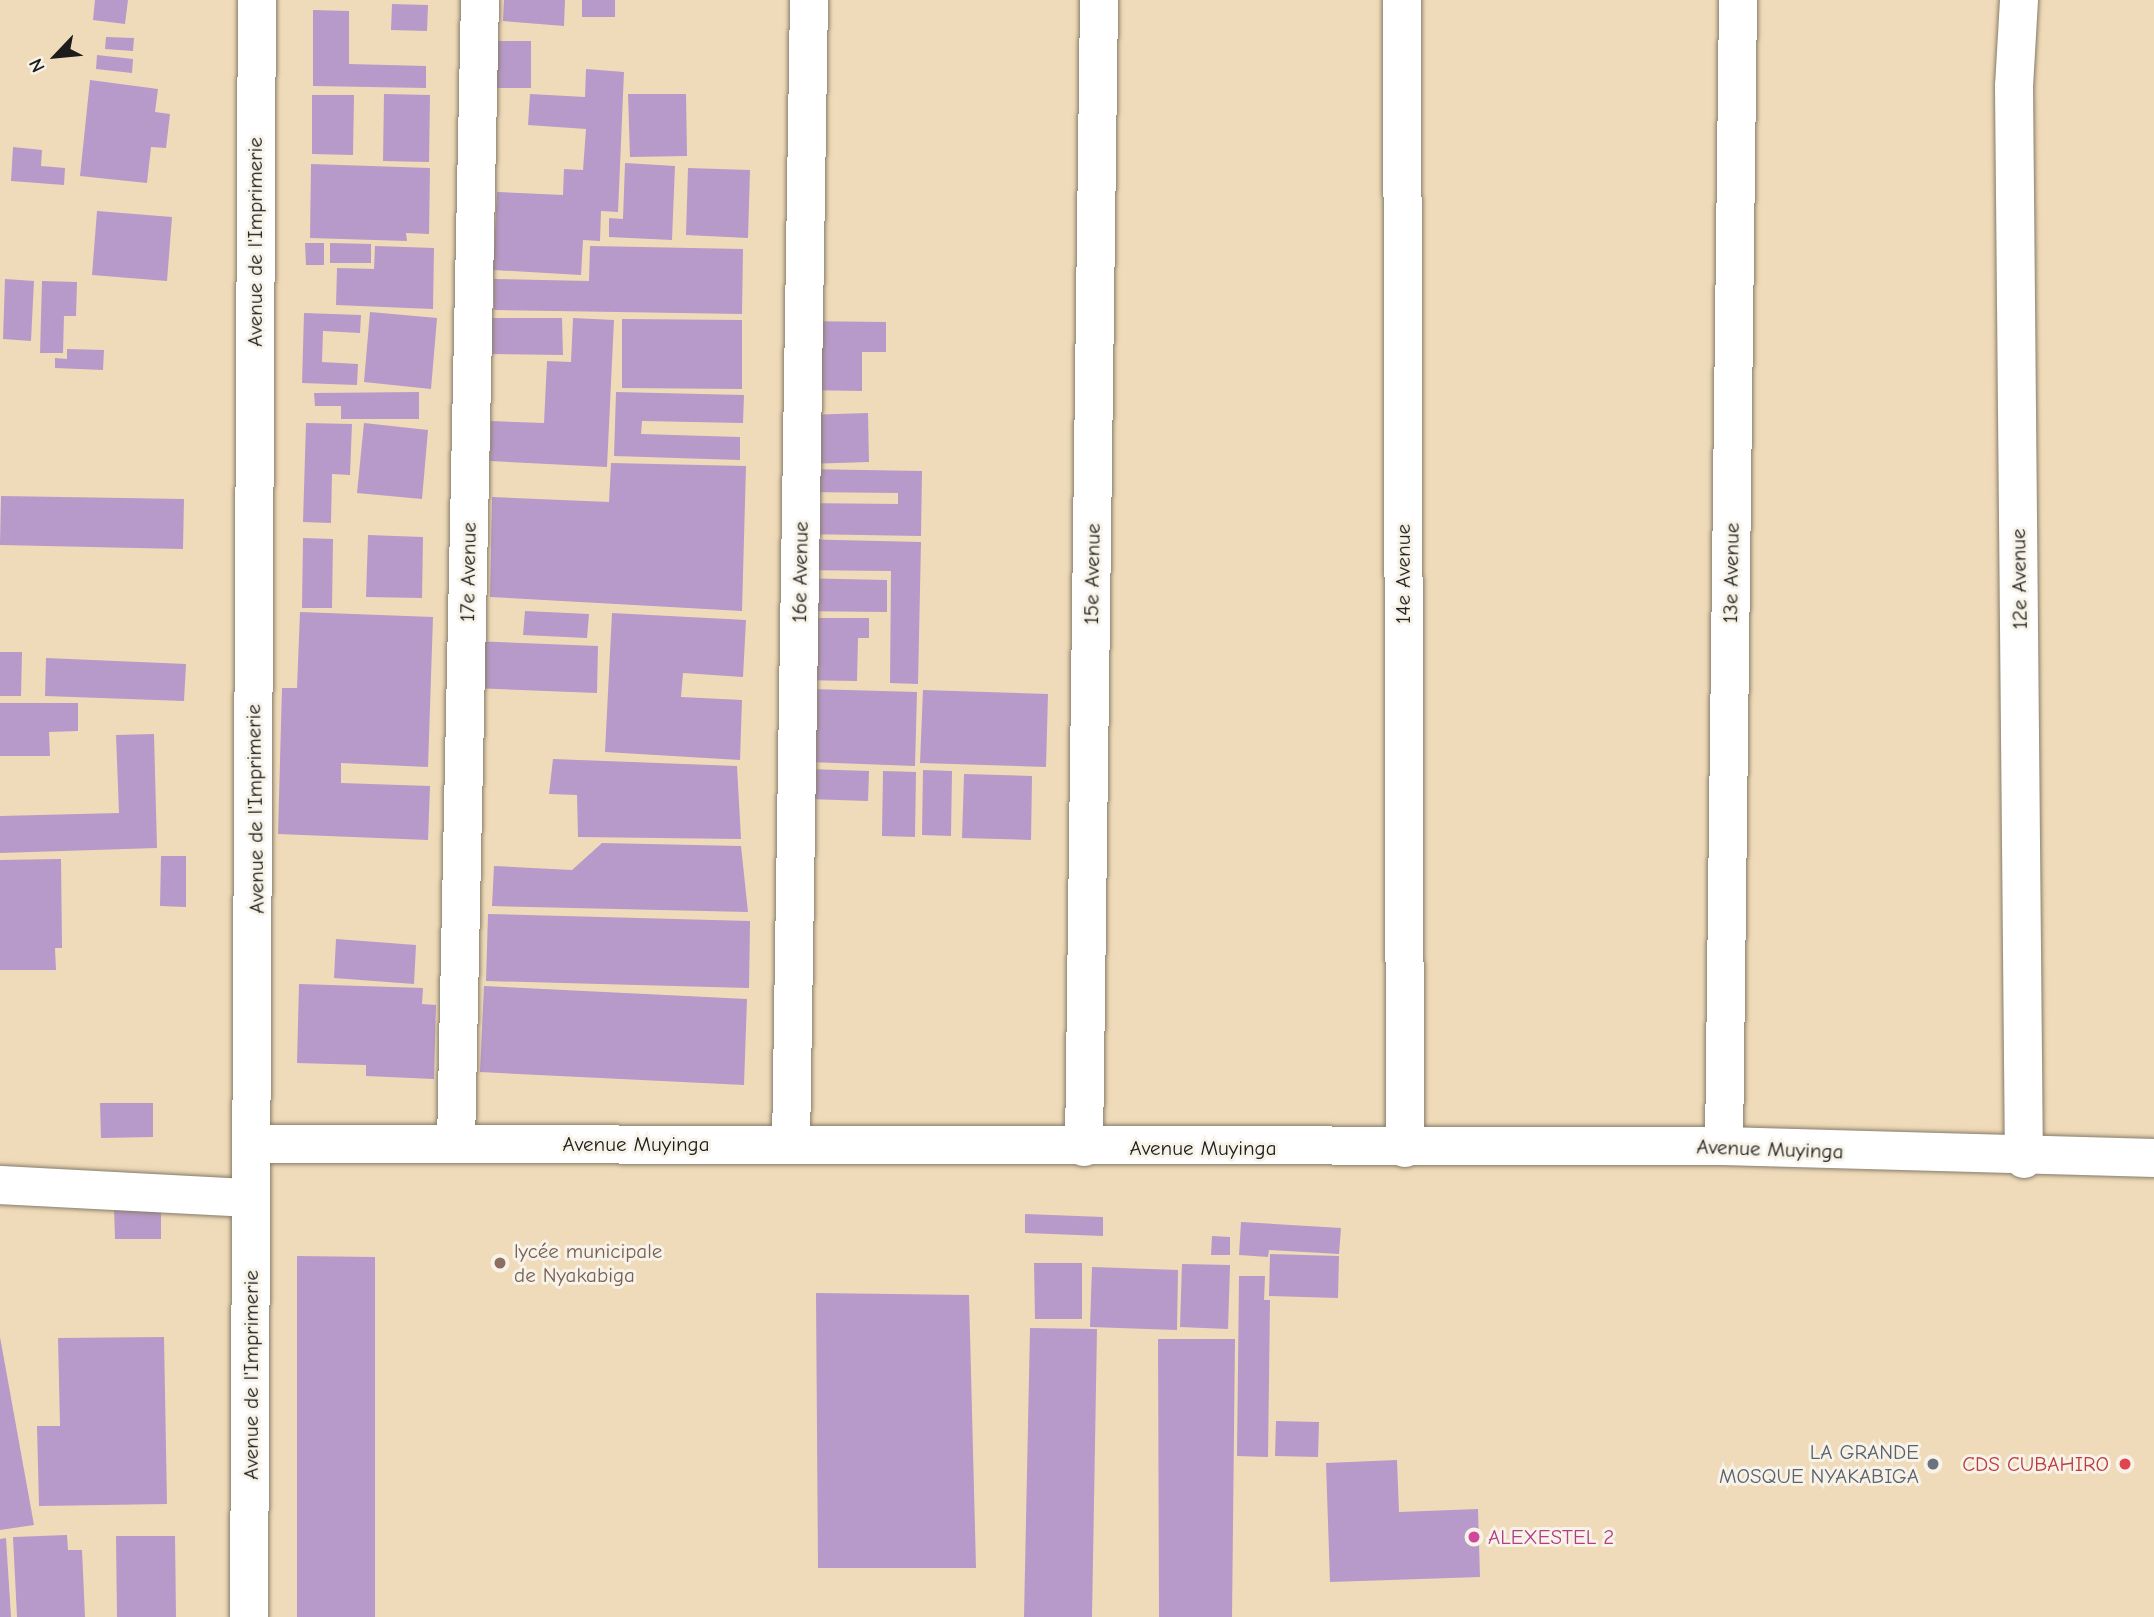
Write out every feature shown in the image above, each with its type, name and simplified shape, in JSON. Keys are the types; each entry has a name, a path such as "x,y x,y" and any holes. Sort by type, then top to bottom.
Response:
{"street":[{"name":"Avenue de l'Imprimerie","path":"249,1617 257,0"},
{"name":"17e Avenue","path":"456,1144 481,0"},
{"name":"16e Avenue","path":"791,1145 809,0"},
{"name":"15e Avenue","path":"1084,1147 1099,0"},
{"name":"14e Avenue","path":"1402,0 1405,1148"},
{"name":"13e Avenue","path":"1724,1146 1738,0"},
{"name":"12e Avenue","path":"2019,0 2014,86 2024,1159"},
{"name":"Avenue Muyinga","path":"252,1144 1405,1148 1724,1146 2024,1159 2154,1158"},
{"path":"0,1185 251,1198"}],"building":[{"path":"95,0 128,0 125,24 93,20"},
{"path":"504,0 565,0 564,26 503,21"},
{"path":"582,0 615,0 615,17 582,17"},
{"path":"392,4 428,5 427,31 391,30"},
{"path":"313,10 349,11 349,64 426,66 426,88 313,86"},
{"path":"106,37 134,38 133,51 105,49"},
{"path":"492,41 531,41 531,88 492,88"},
{"path":"97,55 133,59 132,73 96,69"},
{"path":"586,69 624,72 618,212 601,211 600,241 583,240 581,275 493,270 497,192 563,195 564,169 583,170 586,129 528,125 530,94 585,97"},
{"path":"90,80 158,89 155,112 170,114 166,148 151,147 147,183 80,176"},
{"path":"384,94 430,95 429,162 383,161"},
{"path":"628,94 686,94 687,156 630,157"},
{"path":"312,95 354,95 353,155 312,154"},
{"path":"13,147 42,150 41,166 65,168 64,185 11,181"},
{"path":"625,163 675,166 672,240 609,237 609,218 623,219"},
{"path":"311,164 430,168 429,234 406,233 407,241 310,238"},
{"path":"688,168 750,170 748,238 686,235"},
{"path":"97,211 172,217 167,281 92,275"},
{"path":"305,243 324,243 324,265 306,265"},
{"path":"330,243 371,244 371,263 330,263"},
{"path":"375,246 434,248 433,309 336,305 337,268 374,269"},
{"path":"590,246 743,249 742,314 494,310 494,279 589,281"},
{"path":"5,279 34,281 31,341 3,339"},
{"path":"42,281 77,282 76,316 64,316 63,353 40,353"},
{"path":"370,312 437,318 431,389 364,382"},
{"path":"304,313 361,315 360,333 323,331 322,362 358,364 357,385 302,383"},
{"path":"491,318 562,318 563,355 491,354"},
{"path":"573,318 614,320 607,467 490,461 491,421 544,423 547,361 571,362"},
{"path":"622,319 742,320 742,389 622,388"},
{"path":"799,321 886,322 886,352 862,352 862,391 799,390"},
{"path":"67,349 104,350 103,370 55,368 55,358 67,359"},
{"path":"419,392 419,419 341,419 341,406 315,406 314,393"},
{"path":"616,392 744,395 743,423 642,421 641,434 740,437 740,460 614,456"},
{"path":"868,413 869,462 806,464 804,415"},
{"path":"306,423 352,424 350,475 332,474 331,523 303,522"},
{"path":"364,423 428,430 422,499 357,493"},
{"path":"611,463 746,466 742,611 490,597 492,497 609,502"},
{"path":"804,469 922,471 921,536 801,534 801,503 898,504 898,493 804,492"},
{"path":"1,496 184,499 183,549 0,545"},
{"path":"368,535 423,537 422,598 366,597"},
{"path":"303,538 333,539 332,608 302,608"},
{"path":"794,539 921,542 918,684 890,683 891,571 794,570"},
{"path":"794,578 887,580 887,612 794,611"},
{"path":"525,611 589,614 587,638 523,635"},
{"path":"300,612 433,617 428,767 341,763 341,783 430,786 428,840 278,834 282,688 297,688"},
{"path":"612,613 746,620 743,677 683,673 681,697 742,700 740,760 605,752"},
{"path":"806,618 869,618 869,638 858,638 857,681 794,680"},
{"path":"473,641 598,646 597,693 471,688"},
{"path":"0,652 22,652 21,696 0,696"},
{"path":"46,658 186,664 184,701 45,696"},
{"path":"811,689 917,692 915,766 809,762"},
{"path":"923,690 1048,694 1046,767 920,763"},
{"path":"0,703 78,703 78,731 49,732 50,756 0,756"},
{"path":"154,734 157,848 0,853 0,816 119,813 116,735"},
{"path":"553,759 737,766 741,839 578,837 577,795 549,794"},
{"path":"808,769 869,771 868,801 808,799"},
{"path":"923,770 952,771 951,836 922,835"},
{"path":"883,771 916,772 915,837 882,836"},
{"path":"964,774 1032,776 1031,840 962,838"},
{"path":"602,843 741,846 748,912 492,906 494,866 572,870"},
{"path":"161,856 186,856 186,907 160,906"},
{"path":"61,859 62,948 55,948 56,970 0,970 0,860"},
{"path":"488,914 750,921 749,988 486,981"},
{"path":"336,939 416,945 414,984 334,978"},
{"path":"299,984 423,988 422,1004 436,1005 434,1079 366,1076 366,1065 297,1063"},
{"path":"484,986 747,999 744,1085 480,1072"},
{"path":"100,1103 153,1103 153,1137 101,1138"},
{"path":"114,1206 161,1206 161,1239 115,1239"},
{"path":"1025,1214 1103,1217 1103,1236 1025,1233"},
{"path":"1241,1222 1341,1228 1339,1254 1269,1250 1268,1257 1239,1255"},
{"path":"1212,1236 1230,1237 1230,1255 1211,1255"},
{"path":"1270,1254 1339,1256 1338,1298 1269,1296"},
{"path":"297,1256 375,1257 375,1617 297,1617"},
{"path":"1034,1263 1082,1263 1082,1319 1035,1319"},
{"path":"1182,1264 1230,1265 1228,1329 1180,1327"},
{"path":"1092,1267 1178,1270 1177,1330 1090,1327"},
{"path":"1239,1276 1265,1276 1264,1300 1270,1300 1268,1457 1237,1456"},
{"path":"816,1293 969,1295 976,1568 818,1568"},
{"path":"1030,1328 1097,1329 1092,1617 1024,1617"},
{"path":"0,1337 34,1525 0,1530"},
{"path":"164,1337 167,1504 39,1506 37,1426 60,1426 58,1338"},
{"path":"1158,1339 1235,1339 1232,1617 1159,1617"},
{"path":"1276,1421 1319,1422 1318,1457 1275,1456"},
{"path":"1397,1460 1399,1512 1478,1509 1480,1577 1330,1582 1326,1463"},
{"path":"67,1535 68,1550 82,1550 85,1617 17,1617 13,1537"},
{"path":"116,1536 175,1536 176,1617 117,1617"},
{"path":"6,1538 11,1617 0,1617 0,1539"}],"place":[{"name":"lycée municipale de Nyakabiga","path":"500,1263"},
{"name":"LA GRANDE MOSQUE NYAKABIGA","path":"1933,1464"},
{"name":"CDS CUBAHIRO","path":"2125,1464"},
{"name":"ALEXESTEL 2","path":"1474,1537"}]}
